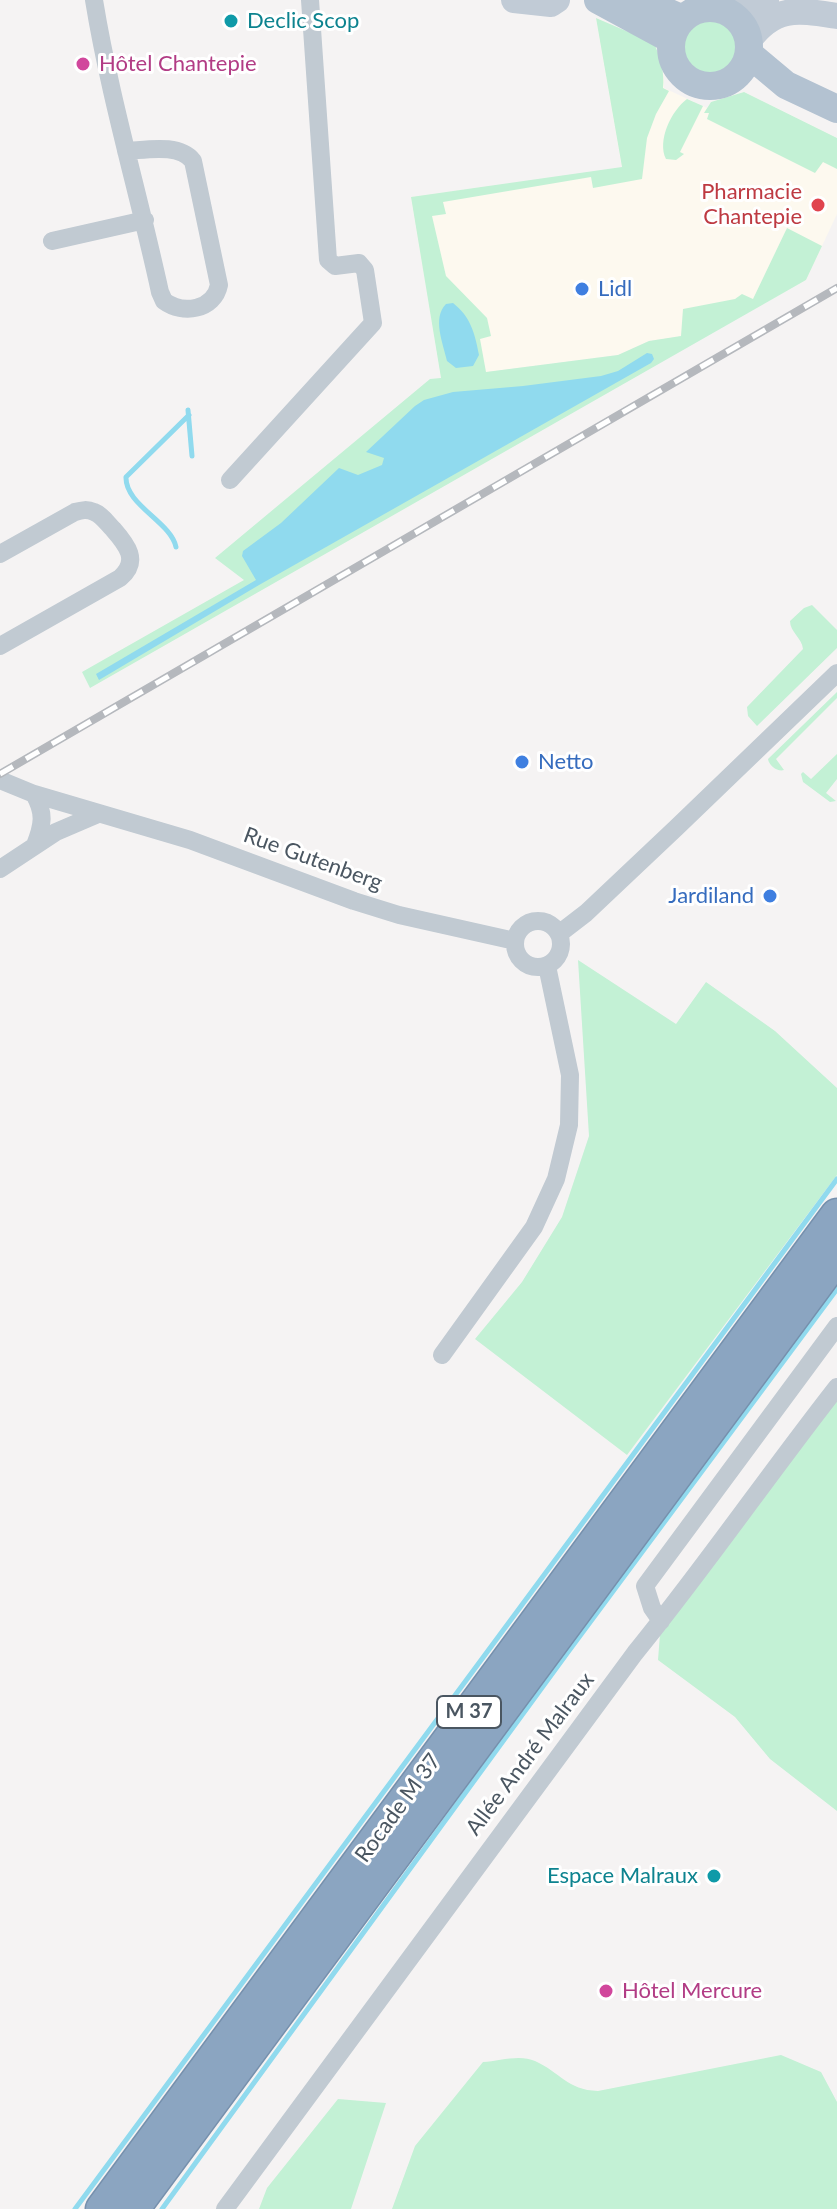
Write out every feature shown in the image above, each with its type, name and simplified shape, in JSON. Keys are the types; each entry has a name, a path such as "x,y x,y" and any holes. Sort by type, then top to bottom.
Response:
{"highway":[{"name":"Rocade M 37","path":"102,2209 837,1215"},
{"name":"Rocade M 37","path":"133,2209 837,1257"}],"main road":[{"path":"598,0 676,29"},
{"path":"640,0 676,29"},
{"path":"705,8 729,13 746,30 745,57 720,85 696,84 678,70 673,61 676,29 705,8"},
{"path":"745,57 786,85 837,109"}],"street":[{"path":"94,0 126,151 164,301 178,309 193,309 214,298 219,285 193,161 189,156 172,150 126,151"},
{"path":"230,480 373,323 365,270 359,263 335,266 328,260 310,0"},
{"path":"514,0 551,4 557,0"},
{"path":"729,13 768,0 826,14"},
{"path":"745,57 766,20 779,14 826,14"},
{"path":"52,241 145,220"},
{"path":"0,554 84,509 99,515 131,552 129,567 120,578 0,646"},
{"path":"560,933 586,913 837,673"},
{"name":"Rue Gutenberg","path":"0,780 34,794 190,840 354,901 399,915 515,941"},
{"path":"34,794 43,816 35,845"},
{"path":"0,869 35,845 98,814"},
{"path":"534,920 549,923 560,933 560,953 547,966 524,962 518,956 515,941 521,927 534,920"},
{"path":"442,1355 534,1227 556,1179 569,1125 570,1075 547,966"},
{"path":"661,1621 652,1608 645,1586 837,1326"},
{"name":"Allée André Malraux","path":"225,2209 764,1480 837,1387"}],"shaded area":[{"path":"596,18 640,38 657,50 664,88 707,108 711,102 744,92 837,138 837,214 806,280 713,332 649,341 618,355 441,378 411,197 622,168"}],"green space":[{"path":"711,17 733,26 742,48 733,70 711,79 689,70 680,48 689,26"},
{"path":"596,18 654,43 660,59 663,88 669,91 647,138 642,179 593,188 591,177 443,202 446,214 432,216 446,276 487,318 491,336 480,339 486,372 618,355 649,341 681,336 683,309 735,299 742,294 753,299 787,228 822,246 806,280 90,688 82,672 244,580 215,558 430,379 441,378 411,197 622,167"},
{"path":"744,92 837,138 837,169 823,162 815,173 707,119 709,113 704,113 711,102"},
{"path":"687,99 703,106 680,152 684,154 676,160 666,159 664,135 676,111"},
{"path":"812,605 837,630 837,648 757,726 748,716 747,707 803,649 790,621"},
{"path":"837,692 837,698 776,759 784,770 772,766 768,759"},
{"path":"837,754 837,779 826,793 836,801 830,802 803,782 801,774 803,772 811,779"},
{"path":"578,960 676,1024 706,982 775,1031 837,1088 837,1175 627,1455 475,1339 522,1282 562,1217 589,1136"},
{"path":"837,1387 837,1811 770,1759 735,1717 658,1660 661,1621"},
{"path":"781,2055 821,2072 837,2102 837,2209 392,2209 415,2146 483,2062 529,2059 544,2065 571,2084 598,2091"},
{"path":"338,2099 386,2103 351,2209 259,2209 267,2188"}],"water":[{"path":"453,303 464,314 474,333 479,355 473,366 456,368 447,361 439,323 446,304"},
{"path":"647,353 652,354 654,359 651,363 259,585 99,680 96,674 256,580 242,556 243,551 281,523 339,468 358,475 382,465 384,458 366,452 424,400 453,392 601,376 618,371"}],"waterway":[{"path":"188,410 192,456"},
{"path":"176,547 166,529 133,496 126,477 189,415"},
{"path":"75,2209 837,1179"},
{"path":"162,2209 837,1289"}],"railway":[{"path":"0,774 837,288"}],"place":[{"name":"Declic Scop","path":"231,21"},
{"name":"Hôtel Chantepie","path":"83,64"},
{"name":"Pharmacie Chantepie","path":"818,205"},
{"name":"Lidl","path":"582,289"},
{"name":"Netto","path":"522,762"},
{"name":"Jardiland","path":"770,896"},
{"name":"Espace Malraux","path":"714,1876"},
{"name":"Hôtel Mercure","path":"606,1991"}]}
